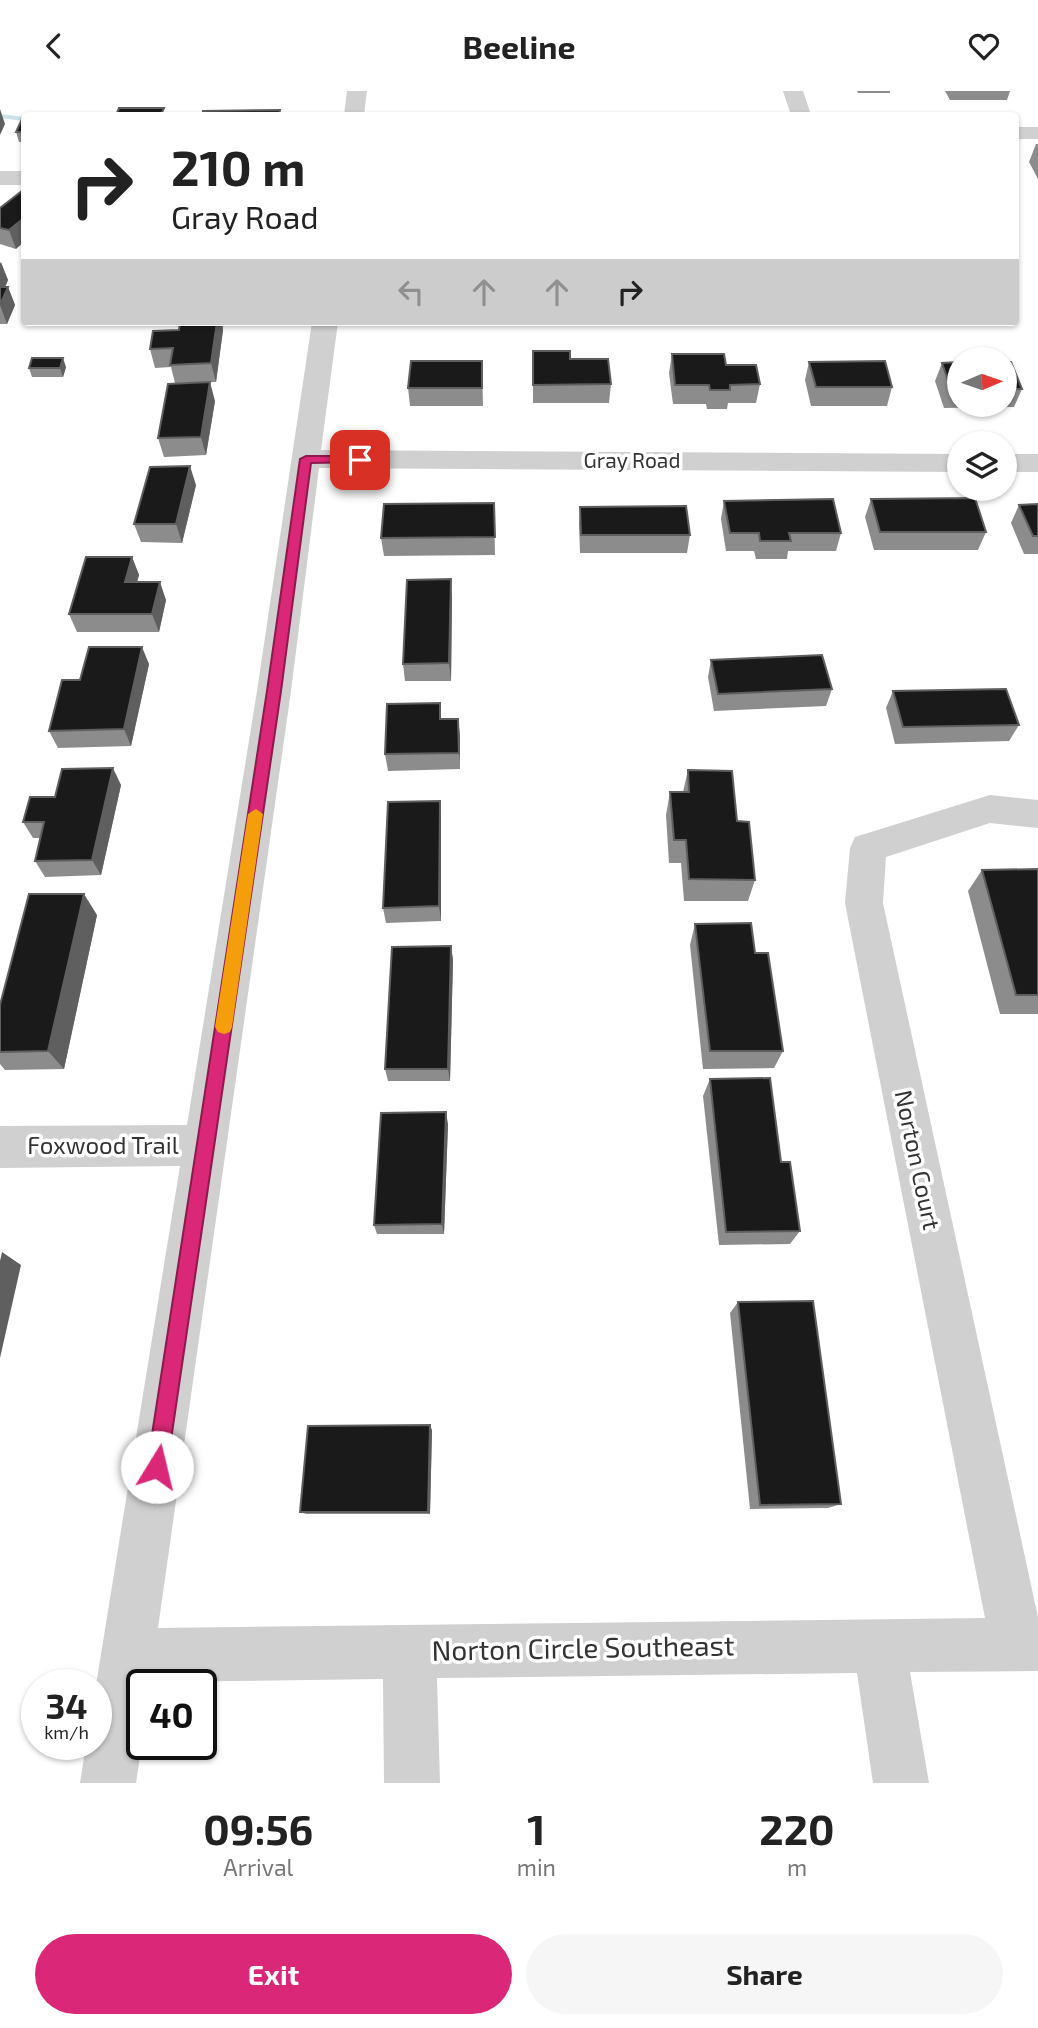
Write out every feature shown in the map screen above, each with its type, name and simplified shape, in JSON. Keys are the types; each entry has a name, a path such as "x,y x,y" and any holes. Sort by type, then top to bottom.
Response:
{"street":[{"path":"354,112 357,91"},
{"path":"793,91 800,112"},
{"path":"1019,133 1038,133"},
{"path":"0,178 21,178"},
{"path":"108,1783 274,691 324,326"},
{"name":"Gray Road","path":"306,459 947,463"},
{"path":"1017,463 1038,463"},
{"name":"Norton Court","path":"1027,1643 864,903 868,848 990,809 1038,814"},
{"name":"Foxwood Trail","path":"0,1147 206,1145"},
{"name":"Norton Circle Southeast","path":"128,1655 1027,1643"},
{"path":"878,1644 901,1783"},
{"path":"409,1651 412,1783"}],"building":[{"path":"119,108 164,108 162,112 117,112"},
{"path":"280,110 280,112 203,111"},
{"path":"21,192 21,220 9,230 0,228 0,208"},
{"path":"0,287 8,287 0,305"},
{"path":"180,326 216,326 211,363 170,365 173,348 150,349 153,331 179,330"},
{"path":"533,351 570,351 570,359 608,359 611,384 533,385"},
{"path":"672,354 724,354 726,365 756,365 760,384 730,385 730,390 710,390 709,385 675,385"},
{"path":"32,358 63,358 60,368 29,368"},
{"path":"411,361 482,361 482,388 408,388"},
{"path":"885,361 892,387 816,387 809,362"},
{"path":"942,363 947,363 947,377"},
{"path":"1017,377 1022,389 1017,389"},
{"path":"210,382 201,437 158,438 168,384"},
{"path":"190,466 176,524 134,524 150,467"},
{"path":"947,498 947,501 976,501 986,532 880,532 871,499"},
{"path":"833,499 841,533 789,533 791,541 760,541 759,533 730,533 724,501"},
{"path":"494,503 495,537 381,538 384,504"},
{"path":"1038,504 1038,536 1033,536 1019,505"},
{"path":"686,506 690,535 581,535 580,507"},
{"path":"86,557 132,557 125,582 160,582 152,614 69,614"},
{"path":"451,579 449,663 403,664 407,580"},
{"path":"89,647 142,647 124,729 49,731 62,680 80,680"},
{"path":"822,655 832,689 718,694 711,660"},
{"path":"1006,689 1019,725 903,727 893,691"},
{"path":"440,703 440,719 458,719 459,753 385,754 387,704"},
{"path":"113,768 92,860 35,861 44,822 23,822 30,797 55,797 62,769"},
{"path":"688,770 732,771 737,821 749,822 755,880 689,879 686,840 674,840 670,792 689,792"},
{"path":"440,801 439,906 383,908 388,802"},
{"path":"1038,869 1038,995 1016,995 982,870"},
{"path":"29,894 84,894 48,1051 0,1052 0,1005"},
{"path":"751,923 755,953 768,953 783,1051 710,1051 695,924"},
{"path":"451,946 448,1069 385,1069 392,947"},
{"path":"770,1078 781,1162 790,1162 800,1231 726,1232 710,1079"},
{"path":"446,1112 442,1224 374,1225 381,1113"},
{"path":"813,1301 841,1504 760,1505 738,1302"},
{"path":"430,1425 428,1512 300,1512 308,1426"}],"waterway":[{"path":"0,116 21,119"}],"slow traffic":[{"path":"224,1027 256,814"}],"route":[{"path":"157,1467 274,691 306,459 360,460"}]}
